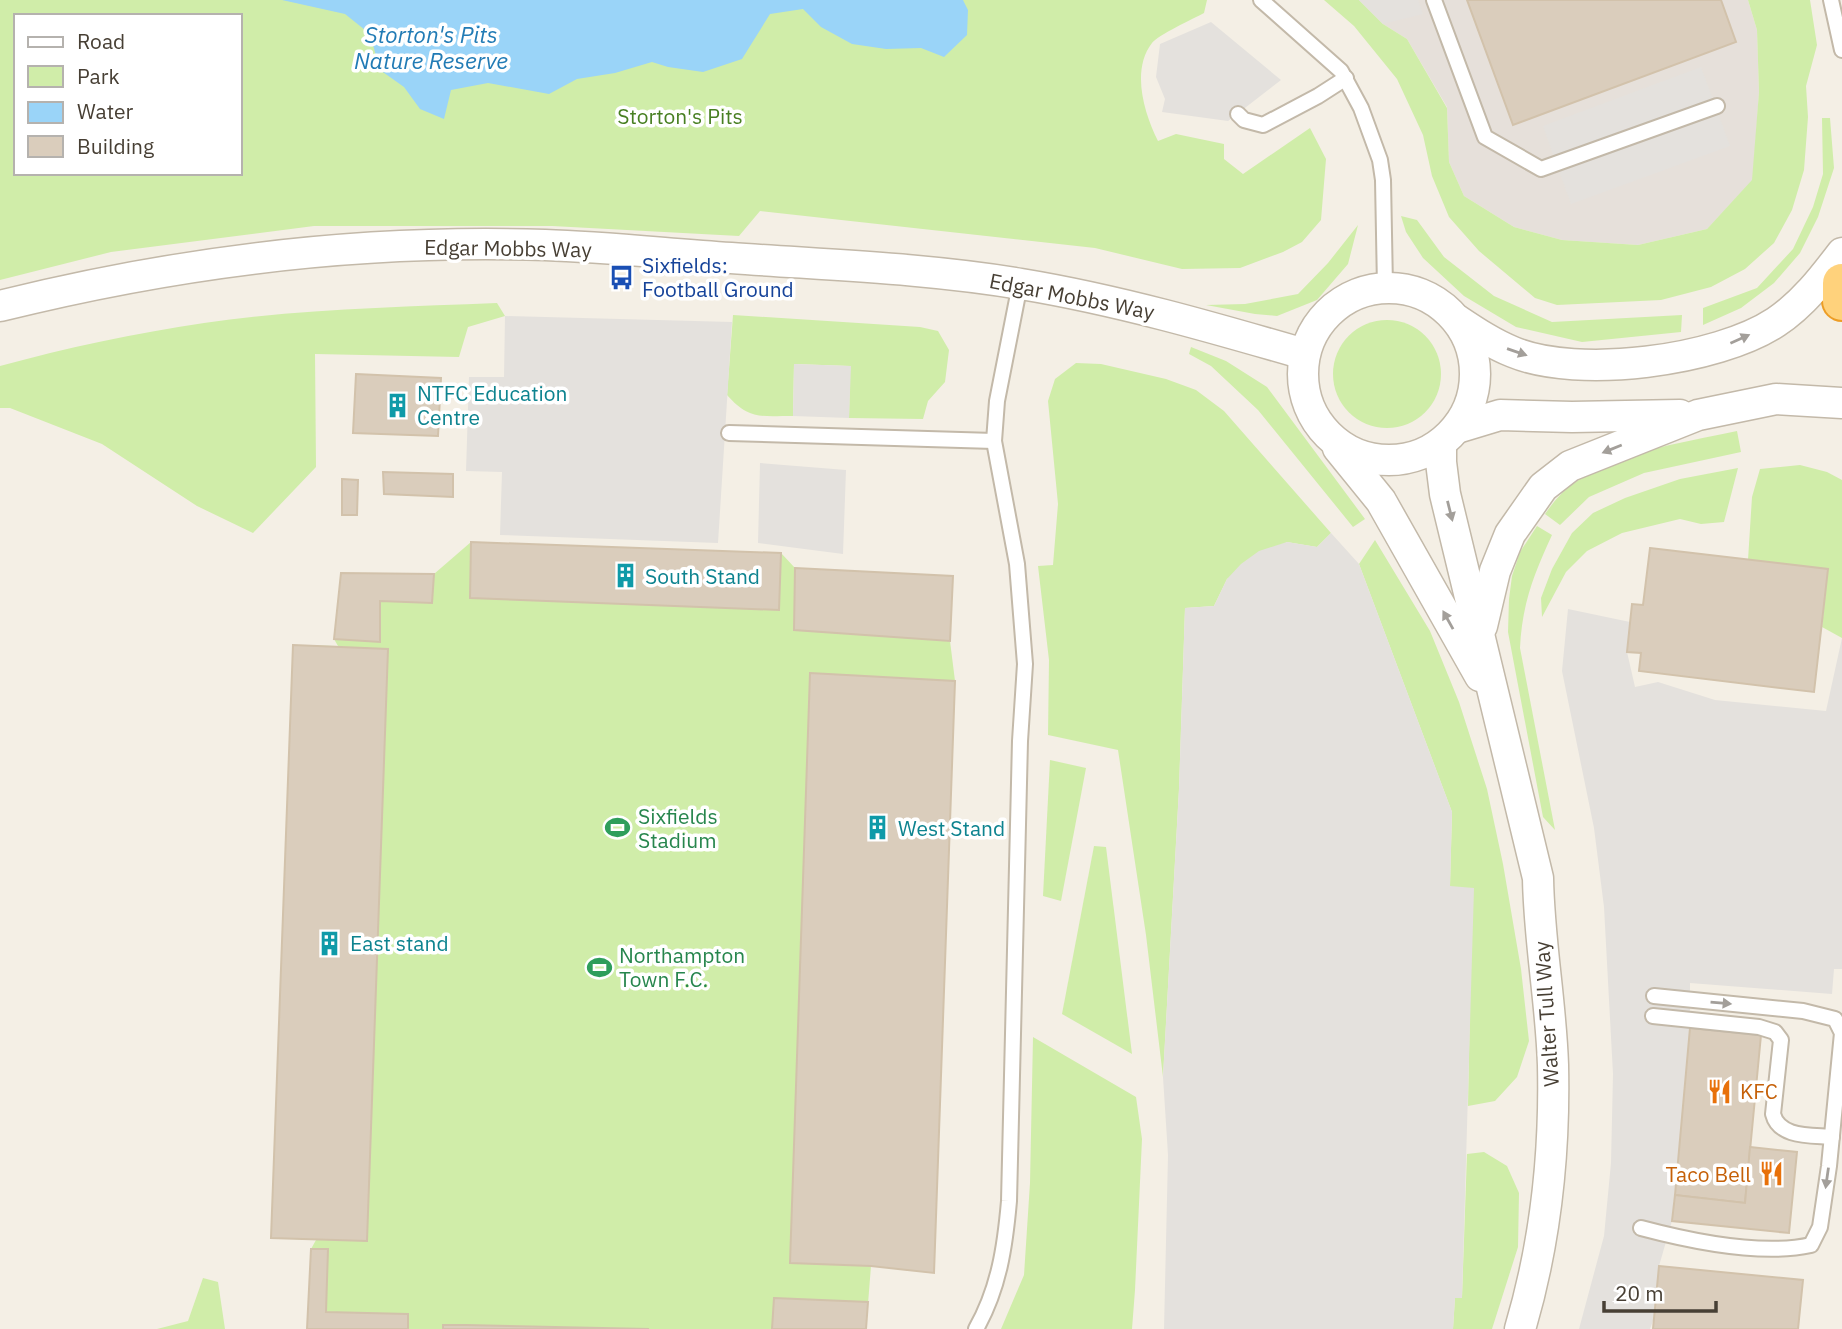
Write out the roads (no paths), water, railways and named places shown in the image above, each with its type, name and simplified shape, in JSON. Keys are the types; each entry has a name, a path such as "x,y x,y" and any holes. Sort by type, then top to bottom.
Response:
{"highway":[{"path":"1842,283 1842,301"}],"street":[{"name":"Edgar Mobbs Way","path":"0,306 191,268 286,256 458,245 574,247 846,266 954,275 1020,284 1146,309 1304,354"},
{"path":"1698,415 1500,415 1449,436 1424,454 1406,460 1367,459 1332,441 1317,420 1303,388 1304,354 1309,338 1322,318 1340,302 1361,291 1385,287 1412,290 1437,302 1457,320 1514,353 1551,362 1641,362 1691,354 1732,343 1776,322 1814,289 1842,253"},
{"path":"1449,436 1469,408 1475,386 1475,362 1469,340 1457,320"},
{"path":"1480,634 1494,571 1510,534 1543,487 1570,466 1698,415 1776,399 1842,403"},
{"name":"Walter Tull Way","path":"1449,436 1441,462 1445,494 1538,878 1539,929 1549,1006 1553,1066 1551,1129 1540,1242 1520,1329"},
{"name":"Walter Tull Way","path":"1332,441 1381,500 1494,701"}],"lane":[{"path":"1261,0 1346,78 1361,108 1380,160 1384,203 1385,287"},
{"path":"1434,0 1485,136 1541,169 1717,106"},
{"path":"1831,0 1842,50"},
{"path":"1238,114 1244,120 1263,125 1346,78"},
{"path":"976,1329 987,1310 997,1282 1005,1245 1009,1201 1020,741 1025,664 1017,564 994,441 997,401 1020,284"},
{"path":"729,433 994,441"},
{"path":"1641,1228 1689,1241 1789,1250 1811,1245 1820,1227 1842,1033 1835,1019 1803,1011 1654,996"},
{"path":"1653,1016 1759,1027 1775,1032 1781,1040 1773,1114 1775,1124 1784,1130 1832,1137"}],"water":[{"name":"Storton's Pits Nature Reserve","path":"282,0 963,0 968,10 967,35 944,57 921,48 886,49 852,44 821,27 803,9 770,14 742,59 703,72 652,62 615,73 577,79 549,94 488,83 451,90 444,119 420,109 404,87 380,70 370,34 345,14"}],"place":[{"name":"Sixfields: Football Ground","path":"622,277"},
{"name":"NTFC Education Centre","path":"397,405"},
{"name":"South Stand","path":"625,576"},
{"name":"Sixfields Stadium","path":"618,828"},
{"name":"West Stand","path":"878,828"},
{"name":"East stand","path":"330,943"},
{"name":"Northampton Town F.C.","path":"599,967"},
{"name":"KFC","path":"1720,1091"},
{"name":"Taco Bell","path":"1771,1174"}],"park label":[{"name":"Storton's Pits","path":"680,116"}]}
